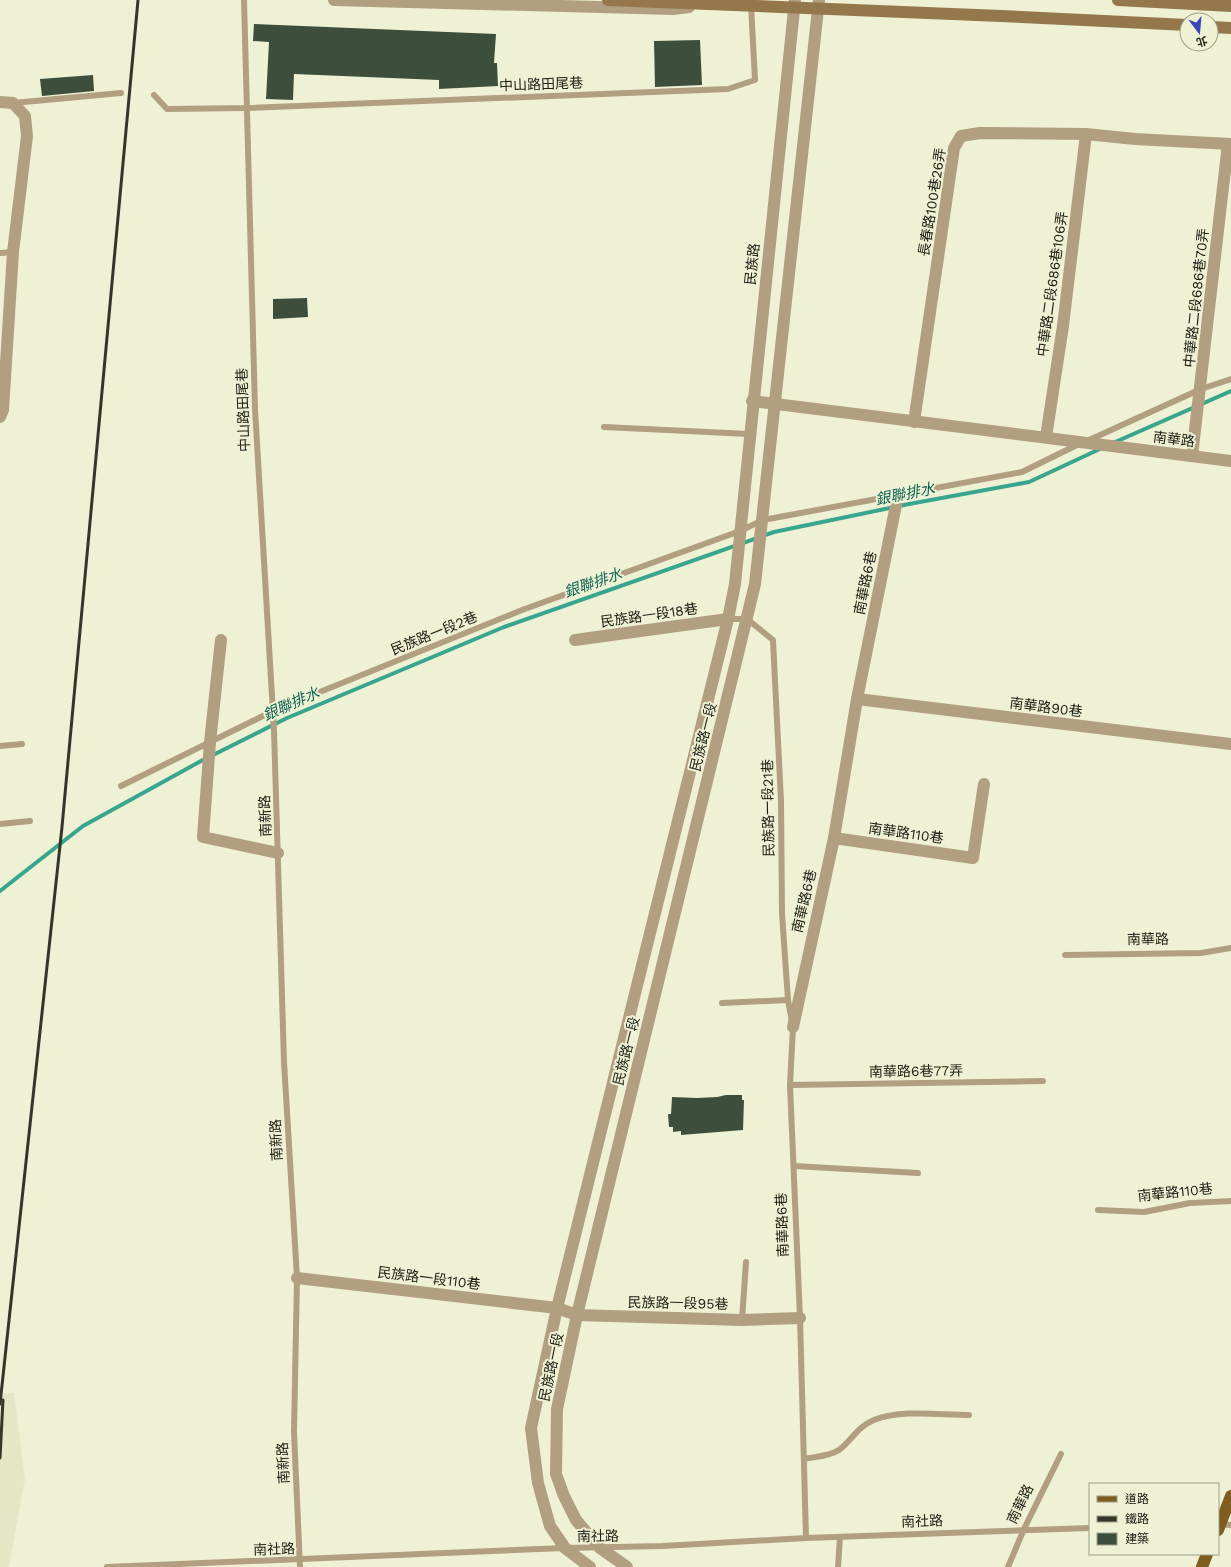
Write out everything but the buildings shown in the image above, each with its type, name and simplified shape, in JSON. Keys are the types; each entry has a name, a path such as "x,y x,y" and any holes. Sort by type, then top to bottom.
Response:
{"main road":[{"path":"1222,1526 1231,1496"},
{"path":"1202,1567 1207,1555"}],"street":[{"path":"334,0 673,9 751,3 794,4 1179,25"},
{"path":"608,0 720,5"},
{"path":"1118,0 1231,6"},
{"name":"民族路","path":"739,540 752,401 794,4"},
{"path":"762,530 818,5"},
{"path":"1219,27 1231,28"},
{"path":"0,102 13,103 25,116 27,136 13,252 3,410 0,417"},
{"name":"長春路100巷26弄","path":"914,422 954,148 961,136 980,133 1086,134 1135,139 1229,144"},
{"name":"中華路二段686巷106弄","path":"1046,437 1063,326 1086,134"},
{"name":"中華路二段686巷70弄","path":"1192,456 1229,144"},
{"name":"南華路","path":"752,401 1231,461"},
{"name":"南華路6巷","path":"793,1027 834,838 857,699 897,502"},
{"name":"民族路一段","path":"627,1567 600,1548 576,1520 564,1496 556,1474 557,1408 577,1315 747,619 755,584 762,530"},
{"name":"民族路一段","path":"590,1567 565,1548 550,1526 538,1483 531,1428 557,1308 728,619 735,584 739,540"},
{"name":"民族路一段18巷","path":"575,640 728,619"},
{"path":"221,640 210,742 204,837 278,853"},
{"name":"南華路90巷","path":"857,699 1231,744"},
{"path":"697,744 716,749"},
{"name":"南華路110巷","path":"834,838 973,858 984,784"},
{"name":"民族路一段110巷","path":"297,1278 557,1308"},
{"name":"民族路一段95巷","path":"557,1308 577,1315 742,1320 800,1318"}],"lane":[{"name":"中山路田尾巷","path":"244,0 254,409 273,711"},
{"name":"中山路田尾巷","path":"154,95 167,109 247,108 728,89 755,80 751,3"},
{"path":"13,103 121,93"},
{"path":"0,253 13,252"},
{"name":"民族路一段2巷","path":"121,786 273,711 522,610 739,540 762,530 897,502 1022,472 1082,443 1199,399 1231,379"},
{"path":"604,427 749,434"},
{"path":"728,619 747,619"},
{"name":"民族路一段21巷","path":"747,619 773,640 781,801 782,914 788,1000 793,1027"},
{"name":"南新路","path":"273,711 284,1062 297,1278 294,1432 300,1567"},
{"path":"0,746 22,744"},
{"path":"0,824 30,821"},
{"name":"南華路","path":"1065,955 1202,953 1231,948"},
{"path":"722,1003 788,1000"},
{"name":"南華路6巷","path":"793,1027 790,1085 800,1318 806,1538"},
{"name":"南華路6巷77弄","path":"790,1085 1043,1080"},
{"path":"794,1166 918,1173"},
{"name":"南華路110巷","path":"1098,1210 1144,1212 1190,1203 1231,1201"},
{"path":"742,1320 746,1262"},
{"path":"804,1459 835,1452 849,1440 859,1427 875,1420 902,1415 969,1415"},
{"name":"南華路","path":"1008,1567 1024,1529 1061,1454"},
{"name":"南社路","path":"107,1567 565,1548 600,1548 1024,1529 1089,1528"},
{"path":"838,1567 840,1537"}],"shaded area":[{"path":"14,1393 25,1479 9,1567 0,1567 0,1394"}],"waterway":[{"name":"銀聯排水","path":"1113,443 1231,391"},
{"name":"銀聯排水","path":"0,891 83,826 201,761 287,718 504,627 774,532 909,504 1029,482 1102,448"}],"railway":[{"path":"0,1404 62,827 138,0"},
{"path":"0,1458 3,1400"}]}
